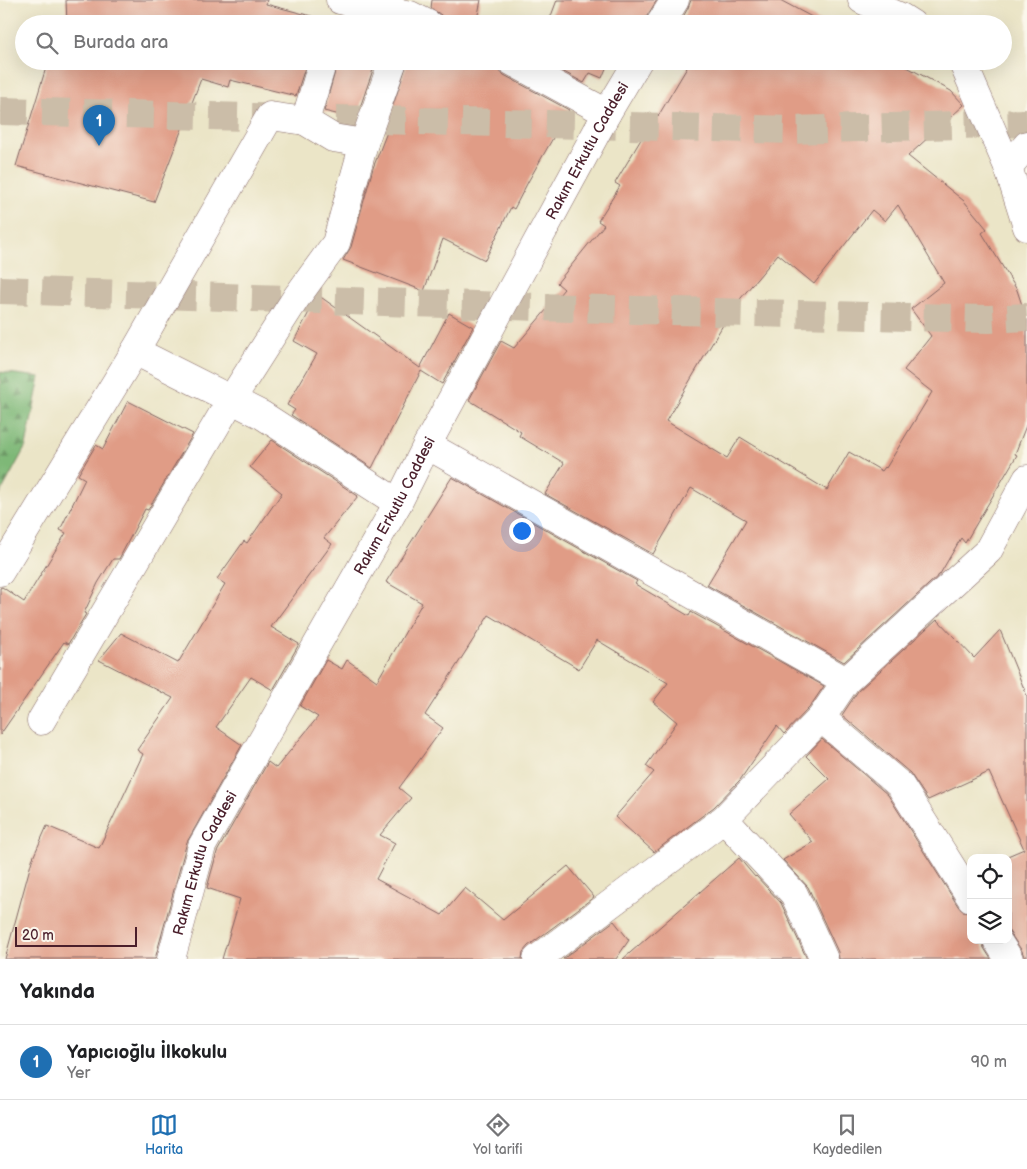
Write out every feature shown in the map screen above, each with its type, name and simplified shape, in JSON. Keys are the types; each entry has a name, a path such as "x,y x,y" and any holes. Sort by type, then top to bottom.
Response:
{"street":[{"path":"666,15 675,0"},
{"path":"862,0 907,14"},
{"path":"338,8 379,15"},
{"path":"305,121 320,70"},
{"path":"41,721 231,400 296,298 336,243 364,143 391,70"},
{"path":"528,70 607,113"},
{"name":"Rakım Erkutlu Caddesi","path":"171,959 202,846 398,503 427,445 607,113 633,70"},
{"path":"966,70 1008,167 1027,227"},
{"path":"0,572 135,350 270,116 305,121 333,138 364,143"},
{"path":"1008,167 1027,146"},
{"path":"135,350 262,414 398,503"},
{"path":"427,445 846,681"},
{"path":"537,959 724,819 821,718 846,681 988,551 1027,479"},
{"path":"821,718 900,785 967,892"},
{"path":"724,819 794,894 824,959"},
{"path":"1000,944 1009,959"}],"green space":[{"path":"0,372 40,377 26,446 0,494"}],"building":[{"path":"66,0 267,0 266,4 307,15 67,15"},
{"path":"432,0 481,0 478,15 441,15 431,8"},
{"path":"557,0 657,0 648,15 551,15"},
{"path":"691,0 780,0 808,15 684,15"},
{"path":"45,70 304,70 296,96 230,80 228,87 201,79 154,202 16,166"},
{"path":"335,70 373,70 356,119 324,111"},
{"path":"405,70 498,70 569,110 514,209 511,207 485,260 443,239 424,291 343,260 351,247 373,168 389,127 386,126"},
{"path":"560,70 605,70 602,78 590,73 584,83"},
{"path":"686,70 912,70 951,91 964,105 908,156 964,201 987,229 982,233 1017,290 1027,320 1027,423 1015,454 1017,455 965,543 961,538 940,574 844,662 707,585 746,520 691,488 653,554 545,494 564,463 519,436 521,432 469,400 501,341 514,348 564,289 557,283 604,225 598,221 620,186 615,183 646,131 648,133","holes":["898,205 944,283 911,309 931,336 904,370 932,392 886,468 882,471 849,452 827,490 740,437 727,458 666,421 723,325 720,323 778,254 814,284 872,210 885,221"]},
{"path":"318,295 420,368 449,313 473,327 442,384 421,371 372,468 291,415 295,410 287,405 317,354 294,341"},
{"path":"128,401 193,434 148,510 145,509 119,559 113,559 98,583 84,613 86,614 68,644 64,642 0,735 0,588 2,587 24,602 66,533 60,530 85,479 78,475 96,445 103,449"},
{"path":"272,440 358,496 324,538 332,544 271,627 299,644 273,690 251,677 216,727 242,745 187,842 155,959 5,959 32,860 47,826 99,848 143,754 137,750 173,698 99,660 121,633 178,663 225,584 217,579 244,541 247,543 282,493 250,467"},
{"path":"452,477 637,581 635,584 689,616 691,612 824,686 809,708 784,734 777,726 740,780 714,807 654,852 615,817 654,772 646,766 677,722 653,702 668,683 597,640 579,669 489,615 425,715 443,728 399,788 411,798 380,835 395,843 376,879 442,915 465,888 503,920 568,866 594,897 528,946 523,952 522,959 222,959 240,899 207,888 217,852 268,762 276,768 318,717 300,706 326,660 342,669 347,660 377,681 422,603 386,582"},
{"path":"937,619 974,658 1000,630 1027,696 1027,959 1025,959 1012,936 1012,854 1024,849 989,772 928,800 910,773 842,715 858,691"},
{"path":"822,739 888,795 958,906 963,912 967,912 967,944 982,944 991,959 839,959 838,952 808,887 783,860 813,842 789,814 829,779 806,756"},
{"path":"739,858 781,903 807,959 623,959"},
{"path":"614,921 629,940 616,959 563,959"}],"tunnel":[{"path":"0,111 793,130 1027,123"},
{"path":"0,290 637,310 989,319 1027,317"}],"place":[{"name":"Yapıcıoğlu İlkokulu","path":"99,146"}]}
